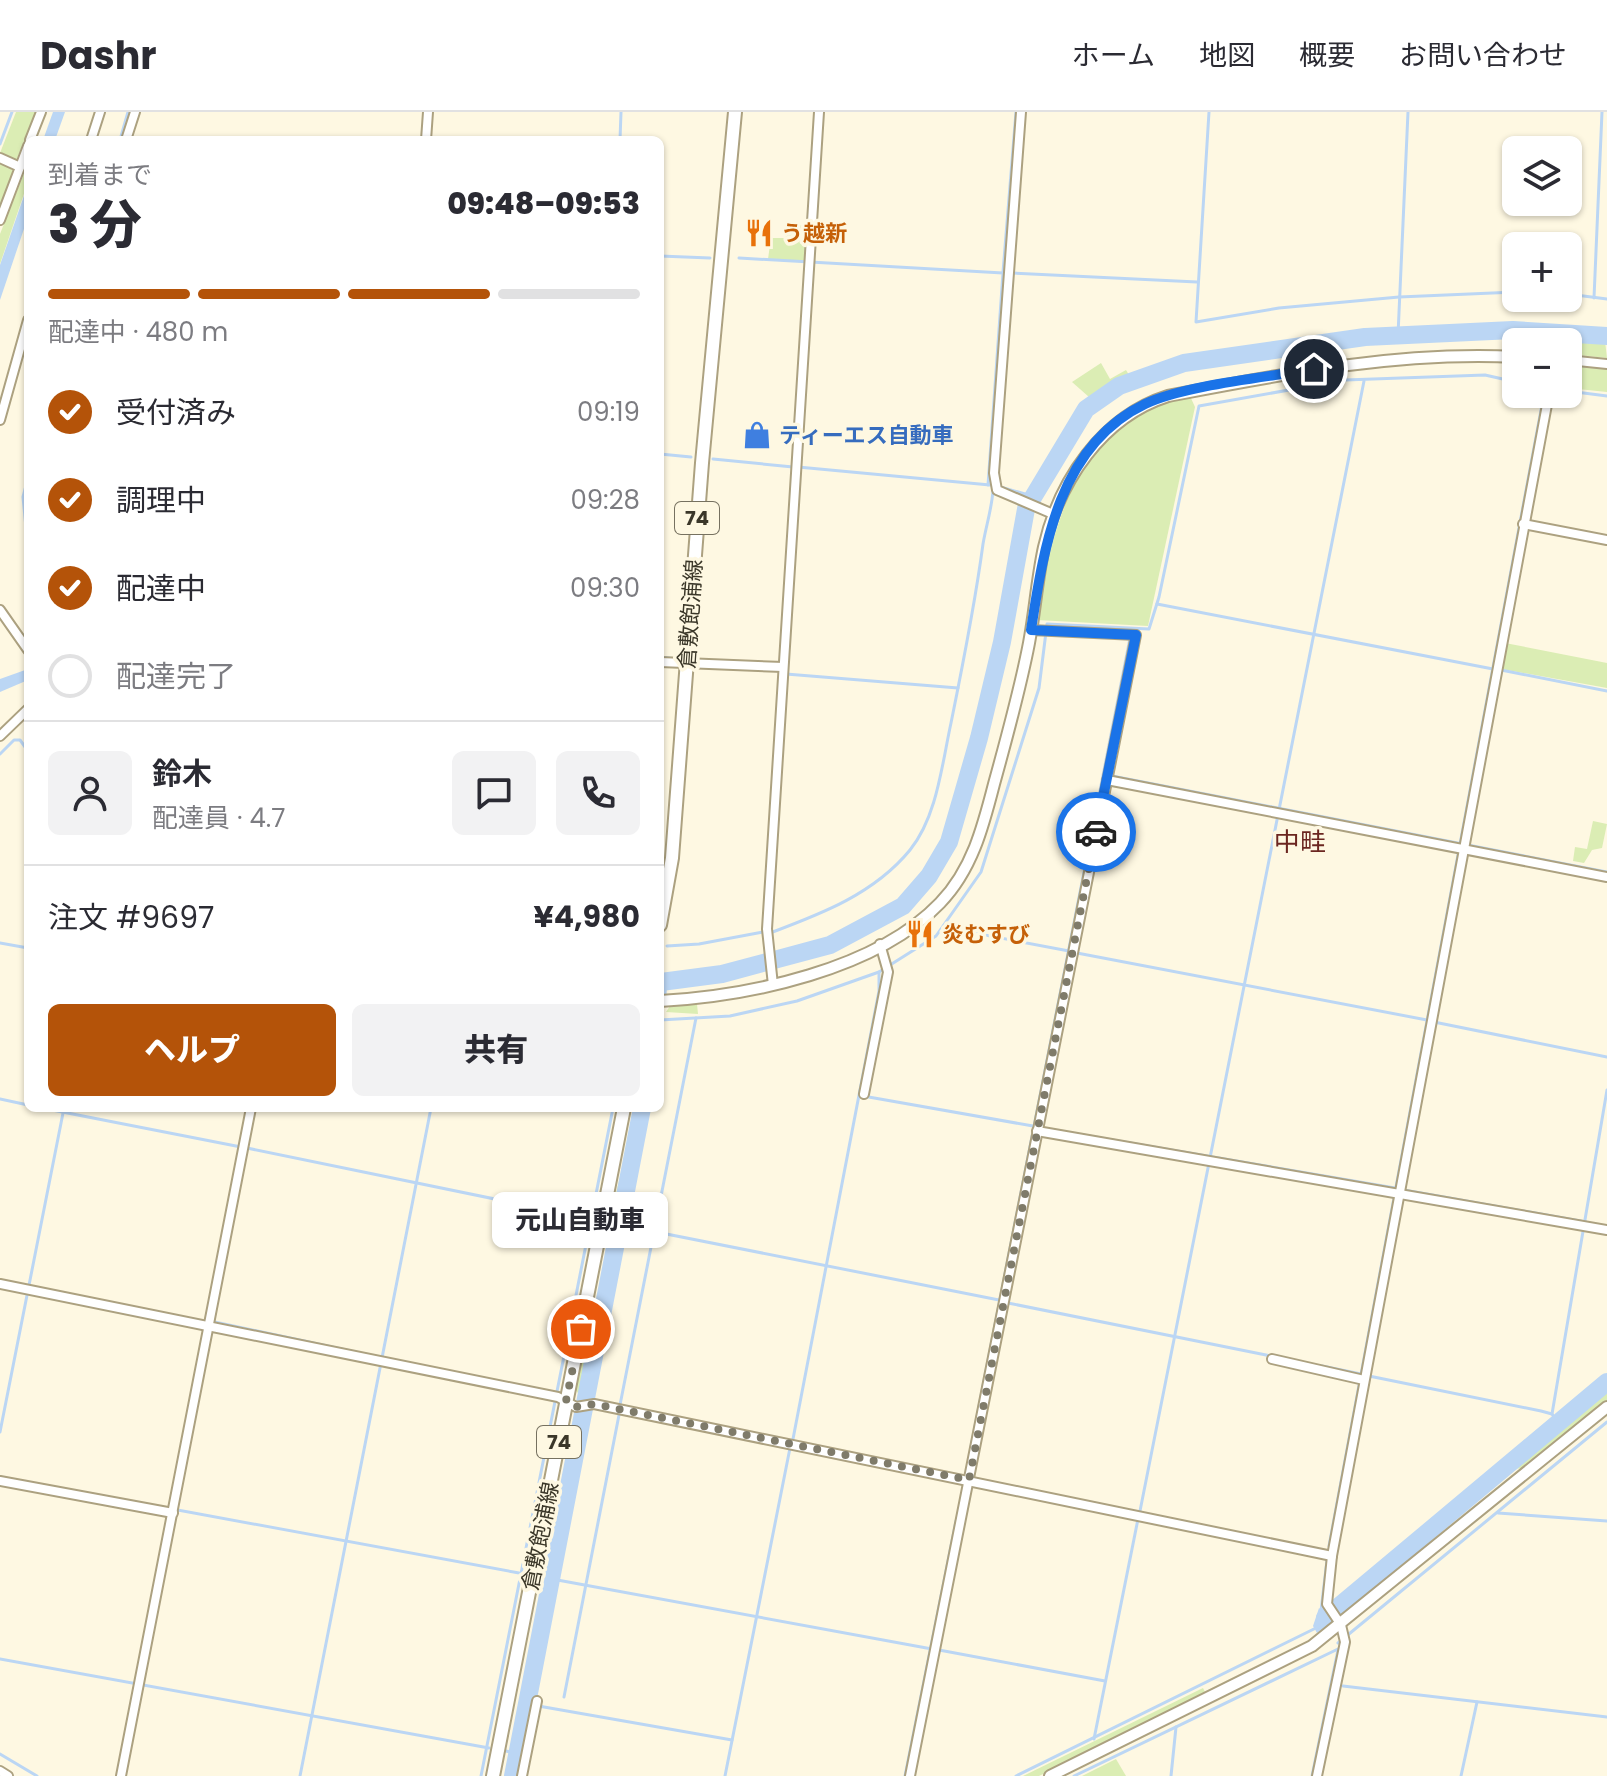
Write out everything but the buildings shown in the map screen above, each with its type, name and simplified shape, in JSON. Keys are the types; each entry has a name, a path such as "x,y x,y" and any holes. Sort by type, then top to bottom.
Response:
{"main road":[{"name":"倉敷飽浦線","path":"664,903 672,858 735,112"},
{"name":"倉敷飽浦線","path":"493,1776 559,1398 623,1112"}],"street":[{"path":"32,136 41,112"},
{"path":"92,136 100,112"},
{"path":"127,136 135,112"},
{"path":"426,136 428,112"},
{"path":"773,985 767,929 819,112"},
{"path":"1021,112 994,473 997,486 1053,514"},
{"path":"0,220 24,156"},
{"path":"0,158 20,167"},
{"path":"0,420 24,334"},
{"path":"664,1001 723,997 827,969 880,944 925,917 940,903 971,858 984,822 1031,630 1044,548 1053,514 1090,450 1115,423 1146,404 1323,367 1502,358"},
{"path":"1582,361 1607,364"},
{"path":"1323,367 1325,384"},
{"path":"1317,1776 1339,1625 1326,1598 1332,1556 1362,1379 1546,408"},
{"path":"1523,524 1607,540"},
{"path":"0,610 24,644"},
{"path":"910,1776 1136,635 1031,630"},
{"path":"664,662 783,670"},
{"path":"0,736 24,713"},
{"path":"1107,780 1607,877"},
{"path":"864,1094 887,968 880,944"},
{"path":"121,1776 250,1112"},
{"path":"1037,1131 1607,1230"},
{"path":"0,1284 208,1324 585,1406 969,1480 1332,1556"},
{"path":"1272,1359 1362,1379"},
{"path":"1050,1776 1292,1657 1339,1625 1607,1407"},
{"path":"0,1481 171,1511"},
{"path":"522,1776 537,1704"},
{"path":"0,1771 8,1776"}],"green space":[{"path":"16,112 36,112 16,161 0,153"},
{"path":"0,161 13,171 0,209"},
{"path":"24,173 24,194 0,264 0,234"},
{"path":"787,224 809,226 807,262 768,259 771,238 785,238"},
{"path":"1582,339 1605,341 1607,358 1582,355"},
{"path":"1101,363 1110,379 1126,370 1129,375 1078,414 1089,397 1072,382"},
{"path":"1582,365 1607,368 1607,392 1582,389"},
{"path":"1190,396 1195,407 1148,626 1037,620 1051,547 1062,512 1077,480 1096,451 1121,426 1152,408"},
{"path":"1505,643 1607,663 1607,688 1501,669"},
{"path":"1593,821 1607,824 1602,848 1592,850 1584,863 1573,861 1575,847 1587,849"},
{"path":"697,1004 698,1014 666,1012 670,1006"},
{"path":"621,1173 625,1176 617,1223 609,1221"},
{"path":"581,1360 590,1362 581,1398 576,1390"},
{"path":"1607,1388 1607,1400 1524,1469 1512,1468"},
{"path":"1384,1573 1389,1579 1349,1612 1339,1611"},
{"path":"1203,1688 1206,1694 1039,1776 1023,1776"},
{"path":"1116,1759 1126,1776 1082,1776"}],"water":[{"path":"53,112 65,112 56,136 44,136"},
{"path":"24,196 24,229 0,300 0,265"},
{"path":"24,670 24,682 0,692 0,679"},
{"path":"1319,1608 1331,1617 1332,1622 1317,1633 1313,1626"}],"waterway":[{"path":"0,144 12,112"},
{"path":"121,136 128,112"},
{"path":"620,136 621,112"},
{"path":"1003,272 1016,112"},
{"path":"1209,112 1196,322 1279,308 1399,297 1502,293"},
{"path":"1398,335 1408,112"},
{"path":"1594,298 1602,112"},
{"path":"664,256 710,258"},
{"path":"739,258 1003,273 988,485"},
{"path":"1012,273 1197,282"},
{"path":"1582,296 1607,299"},
{"path":"664,982 722,974 830,945 903,906 929,876 949,842 979,738 1002,642 1026,509 1086,409 1119,386 1184,363 1365,337 1513,330 1607,336"},
{"path":"664,1020 730,1016 797,1001 879,972 936,936 981,872 1039,688 1047,624 1149,629 1159,597 1199,406 1345,380 1485,375 1502,379"},
{"path":"1140,1511 1364,381"},
{"path":"1582,393 1607,396"},
{"path":"1329,1546 1541,408"},
{"path":"664,454 691,457"},
{"path":"713,459 793,467"},
{"path":"798,467 990,485"},
{"path":"997,486 1032,496"},
{"path":"770,933 846,901 880,879 910,850 927,822 941,772 993,490"},
{"path":"24,493 24,507"},
{"path":"1157,604 1493,669"},
{"path":"971,1447 1130,638"},
{"path":"664,657 677,659"},
{"path":"1501,670 1607,691"},
{"path":"786,674 958,688"},
{"path":"0,754 14,740 20,740 24,746"},
{"path":"1112,776 1607,872"},
{"path":"943,927 1069,951"},
{"path":"667,946 699,944 763,932"},
{"path":"0,943 24,947"},
{"path":"1077,953 1427,1020"},
{"path":"793,1439 879,991 879,972"},
{"path":"665,994 666,981"},
{"path":"620,1405 696,1018"},
{"path":"1434,1022 1607,1057"},
{"path":"1552,1414 1607,1090"},
{"path":"863,1096 1033,1126"},
{"path":"0,1099 24,1104"},
{"path":"62,1112 241,1147"},
{"path":"0,1432 63,1112"},
{"path":"300,1776 430,1112"},
{"path":"481,1776 612,1112"},
{"path":"513,1776 641,1112"},
{"path":"1083,1135 1395,1188"},
{"path":"247,1148 592,1219"},
{"path":"1404,1190 1586,1222"},
{"path":"611,1223 999,1300"},
{"path":"1008,1303 1271,1356"},
{"path":"210,1321 351,1351"},
{"path":"1322,1366 1361,1374"},
{"path":"1369,1376 1541,1411 1552,1414 1558,1423"},
{"path":"1327,1620 1325,1618 1607,1382"},
{"path":"564,1697 619,1415"},
{"path":"1338,1643 1607,1422"},
{"path":"725,1776 790,1448"},
{"path":"75,1491 519,1573"},
{"path":"1498,1513 1607,1521"},
{"path":"1094,1739 1138,1519"},
{"path":"905,1776 956,1521"},
{"path":"1321,1611 1327,1560"},
{"path":"539,1578 552,1580"},
{"path":"552,1579 932,1649"},
{"path":"1016,1776 1318,1627"},
{"path":"1074,1776 1338,1649"},
{"path":"939,1650 1105,1681"},
{"path":"1312,1776 1338,1650"},
{"path":"0,1659 489,1748"},
{"path":"1343,1686 1607,1717"},
{"path":"1461,1776 1477,1702"},
{"path":"527,1704 732,1740"},
{"path":"1171,1776 1176,1727"},
{"path":"506,1751 518,1754"},
{"path":"0,1754 37,1776"}],"way so far":[{"path":"581,1329 566,1401 576,1407 594,1404 969,1480 1096,832"}],"place":[{"name":"う越新","path":"759,233"},
{"name":"ティーエス自動車","path":"757,435"},
{"name":"炎むすび","path":"920,934"},
{"name":"元山自動車","path":"581,1329"}],"district":[{"name":"中畦","path":"1300,842"}],"route":[{"path":"1096,832 1136,635 1031,630 1044,548 1053,514 1090,450 1115,423 1146,404 1168,396 1314,369"}]}
